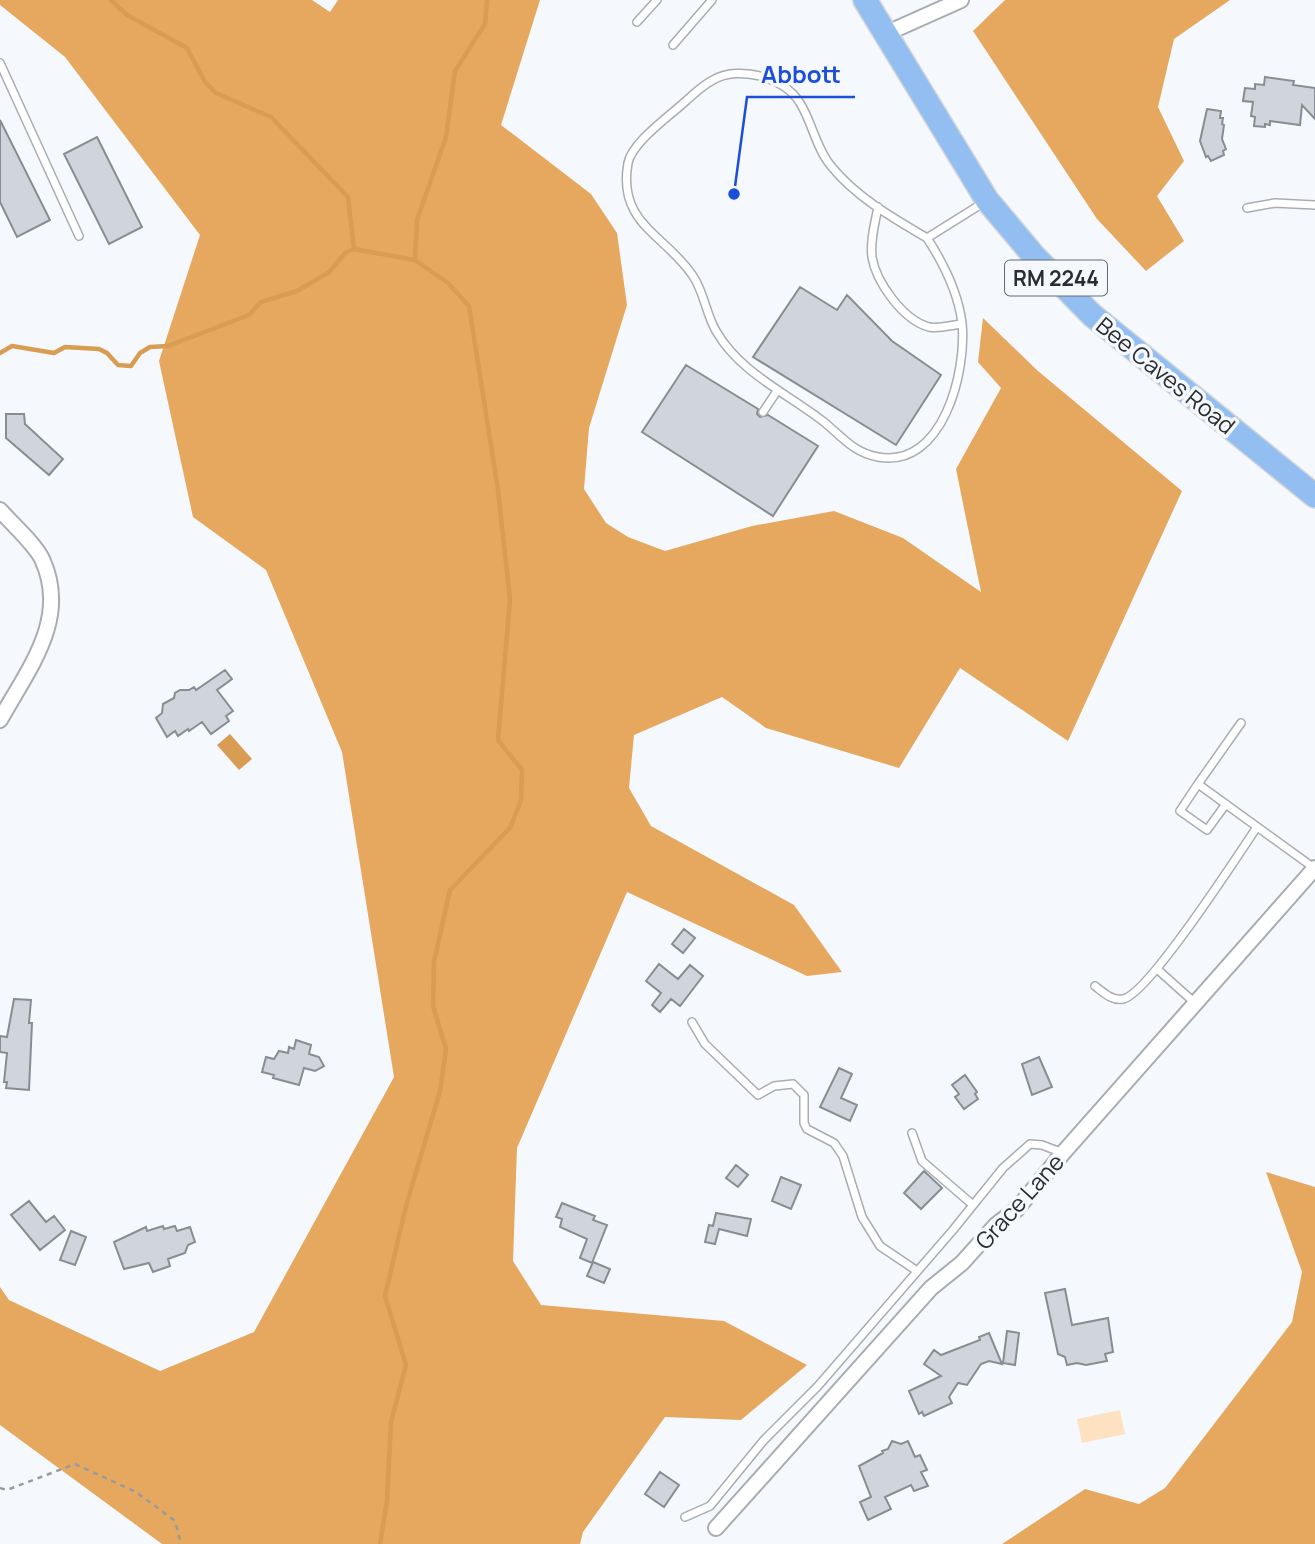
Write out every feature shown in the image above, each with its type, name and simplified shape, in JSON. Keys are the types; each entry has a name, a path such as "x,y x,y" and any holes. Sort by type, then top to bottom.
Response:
{"main road":[{"name":"Bee Caves Road","path":"865,0 986,200 1034,257 1092,315 1315,496"}],"street":[{"path":"885,34 961,0"},
{"path":"0,510 41,558 52,601 51,617 43,642 0,720"},
{"name":"Grace Lane","path":"716,1528 931,1288 962,1263 996,1226 1017,1209 1063,1153 1315,868"}],"lane":[{"path":"637,22 657,0"},
{"path":"673,45 712,0"},
{"path":"0,63 79,236"},
{"path":"743,73 765,77 788,87 800,103 830,166 878,207 927,238 943,262 957,297 962,324 961,361 948,412 925,445 901,456 879,458 855,450 824,422 777,391 737,358 716,331 694,277 675,253 649,232 634,213 628,187 628,161 641,141 715,78 743,73"},
{"path":"927,238 986,200"},
{"path":"1247,208 1275,203 1315,205"},
{"path":"878,207 872,247 877,276 913,320 931,327 962,324"},
{"path":"763,412 777,391"},
{"path":"1226,804 1208,830 1180,811 1241,723"},
{"path":"1198,784 1315,868"},
{"path":"1096,986 1111,999 1124,999 1136,994 1157,969 1257,827"},
{"path":"1157,969 1195,1003"},
{"path":"692,1022 705,1044 753,1092 762,1094 774,1086 793,1084 804,1095 804,1123 807,1129 834,1143 843,1156 862,1217 880,1246 916,1271"},
{"path":"912,1133 922,1161 973,1205"},
{"path":"685,1517 709,1506 764,1440 818,1386 1003,1168 1030,1144 1042,1144 1063,1153"}],"path":[{"path":"0,1488 7,1490 75,1465 136,1492 175,1521 181,1544"}],"shaded area":[{"path":"0,0 312,0 330,12 338,0 540,0 501,125 591,194 617,233 627,305 589,428 584,489 606,523 628,537 665,551 752,526 834,511 903,538 981,592 956,469 1001,388 978,362 983,318 1038,371 1182,491 1068,741 960,668 899,768 766,728 722,697 634,735 629,788 651,826 794,905 842,972 807,976 627,892 517,1148 513,1261 541,1305 724,1321 807,1365 741,1420 665,1417 583,1532 580,1544 162,1544 0,1425 0,1287 9,1300 160,1371 254,1332 394,1077 342,752 266,570 193,517 159,361 200,235 65,57 0,5"},
{"path":"1005,0 1230,0 1174,39 1158,107 1184,161 1157,196 1184,241 1146,271 1097,219 973,31"},
{"path":"230,734 252,759 239,770 217,745"},
{"path":"1266,1172 1315,1187 1315,1544 1002,1544 1085,1489 1139,1504 1165,1488 1292,1322 1302,1272"},
{"path":"1120,1410 1125,1434 1082,1443 1077,1419"}],"building":[{"path":"1265,77 1294,81 1293,85 1315,88 1315,119 1302,105 1300,125 1270,121 1270,125 1265,124 1265,127 1254,126 1255,117 1251,116 1253,102 1243,101 1245,88 1255,89 1255,84 1264,85"},
{"path":"1207,109 1221,111 1220,118 1223,118 1224,125 1222,139 1226,149 1223,151 1224,155 1211,161 1206,157 1200,141"},
{"path":"0,120 50,220 17,237 0,202"},
{"path":"97,137 142,227 109,244 64,154"},
{"path":"800,287 837,310 847,295 892,341 941,375 896,445 753,357"},
{"path":"686,365 758,409 757,414 760,417 768,415 818,446 773,516 642,432"},
{"path":"6,414 24,414 25,424 63,459 49,475 6,438"},
{"path":"225,670 232,679 217,690 233,711 226,716 229,721 211,734 202,722 178,736 175,731 167,737 156,718 162,713 163,704 174,698 175,693 180,690 194,687 196,690"},
{"path":"684,929 695,938 683,953 672,944"},
{"path":"659,964 678,979 690,965 703,976 680,1006 671,999 660,1012 652,1005 661,993 646,981"},
{"path":"14,999 31,1000 29,1090 6,1088 7,1082 4,1082 7,1053 0,1052 0,1036 7,1037"},
{"path":"296,1040 311,1045 309,1054 319,1057 324,1066 315,1071 304,1068 299,1085 262,1072 266,1057 274,1059 279,1051 288,1053 289,1047 294,1049"},
{"path":"1039,1057 1052,1087 1032,1095 1022,1064"},
{"path":"839,1068 852,1074 841,1098 857,1105 850,1121 820,1107"},
{"path":"965,1075 977,1092 975,1094 978,1099 964,1109 955,1097 959,1094 952,1085"},
{"path":"736,1165 748,1175 738,1187 726,1178"},
{"path":"924,1171 942,1188 921,1209 904,1193"},
{"path":"781,1177 801,1185 791,1209 772,1201"},
{"path":"29,1201 46,1222 54,1216 65,1230 40,1250 11,1215"},
{"path":"562,1203 595,1216 593,1220 607,1225 592,1263 580,1258 587,1239 560,1227 562,1219 556,1217"},
{"path":"716,1213 751,1219 747,1236 719,1229 715,1244 705,1242 709,1225 713,1226"},
{"path":"163,1226 164,1229 175,1226 177,1231 190,1227 195,1242 188,1245 185,1253 168,1259 170,1266 153,1272 149,1263 124,1269 114,1242 146,1227 147,1231"},
{"path":"71,1231 86,1237 75,1265 60,1260"},
{"path":"593,1262 610,1269 604,1283 587,1276"},
{"path":"1065,1289 1072,1325 1108,1318 1113,1352 1105,1354 1107,1361 1067,1365 1065,1357 1058,1354 1045,1293"},
{"path":"1007,1331 1019,1333 1015,1365 1003,1363"},
{"path":"989,1333 1002,1364 989,1361 981,1364 967,1385 958,1383 949,1397 952,1403 924,1416 922,1412 919,1414 909,1391 941,1376 924,1364 934,1350 941,1355 980,1340 979,1337"},
{"path":"892,1441 901,1444 908,1441 915,1457 920,1455 927,1470 921,1472 928,1486 914,1491 911,1485 885,1497 891,1509 868,1520 860,1502 871,1497 859,1466 883,1453"},
{"path":"660,1472 679,1485 664,1507 645,1494"}],"waterway":[{"path":"111,0 127,15 187,48 205,82 216,93 271,117 348,197 354,249"},
{"path":"380,1544 387,1501 391,1422 406,1365 385,1296 406,1206 440,1091 446,1049 433,1006 434,962 450,890 510,828 521,800 522,770 498,740 510,599 498,490 469,306 448,283 415,260 417,220 446,137 455,71 485,24 487,0"},
{"path":"0,353 12,346 54,353 65,347 99,349 118,365 131,366 140,353 150,347 168,346 249,315 261,302 297,291 329,272 345,253 354,249 415,260"}],"place":[{"name":"Abbott","path":"734,194"}]}
